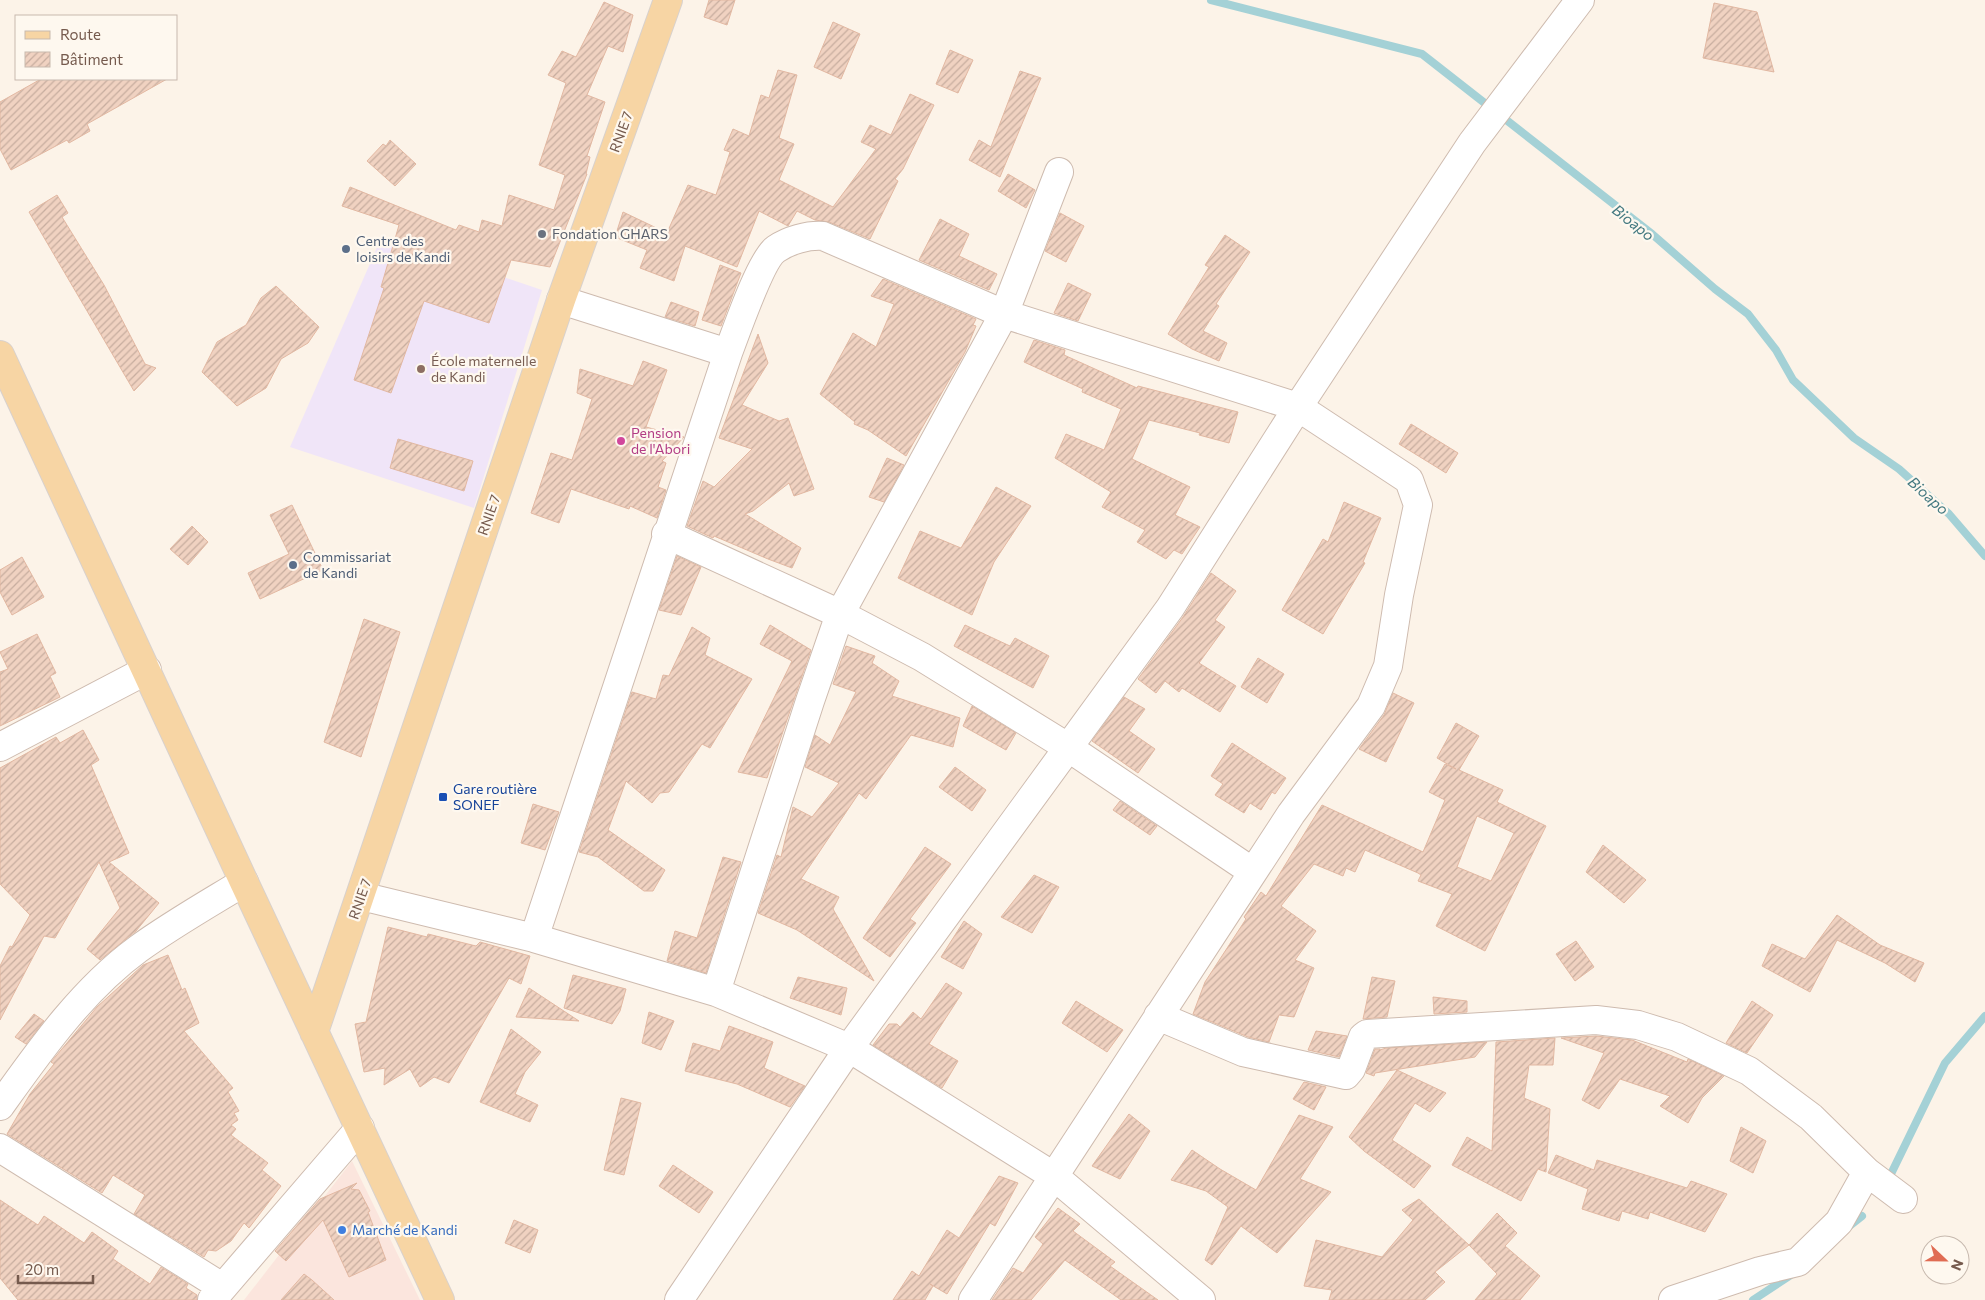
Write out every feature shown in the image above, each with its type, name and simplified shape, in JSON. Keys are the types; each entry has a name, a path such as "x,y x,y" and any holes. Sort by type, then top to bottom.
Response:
{"main road":[{"name":"RNIE 7","path":"314,1032 561,300 668,0"},
{"path":"0,355 440,1300"}],"street":[{"path":"679,1300 850,1048 1170,608 1298,407 1472,143 1580,0"},
{"path":"716,992 840,614 1004,314 1059,172"},
{"path":"534,938 666,534 728,352 758,277 774,250 810,235 823,236 1004,314 1298,407 1409,480 1418,505 1399,595 1388,666 1371,706 1292,814 1253,872 973,1300"},
{"path":"561,300 728,352"},
{"path":"666,534 840,614 922,658 1069,748 1253,872"},
{"path":"0,747 147,670"},
{"path":"0,1106 36,1056 92,990 137,950 244,882"},
{"path":"361,896 534,938 716,992 850,1048 1055,1177 1201,1300"},
{"path":"1158,1016 1243,1052 1346,1075 1351,1069 1363,1038 1367,1034 1596,1020 1638,1025 1696,1044 1750,1071 1812,1116 1867,1172 1903,1199"},
{"path":"0,1148 216,1293 360,1128"},
{"path":"1673,1300 1760,1271 1798,1262 1839,1222 1867,1172"}],"shaded area":[{"name":"École maternelle de Kandi","path":"382,236 542,290 474,508 290,447"},
{"name":"Marché de Kandi","path":"352,1161 420,1300 244,1300"}],"building":[{"path":"709,0 735,0 727,25 704,17"},
{"path":"604,2 633,15 623,52 608,46 587,95 605,102 587,156 590,157 587,174 550,267 511,260 489,323 424,301 391,393 354,380 384,288 381,287 399,225 342,206 350,187 456,230 459,225 479,232 482,220 502,226 509,195 554,210 565,175 539,165 566,83 548,75 562,51 576,57"},
{"path":"1714,3 1757,12 1774,72 1703,58"},
{"path":"833,22 860,34 841,79 814,67"},
{"path":"950,50 973,60 958,93 936,84"},
{"path":"778,70 797,75 779,138 794,144 779,180 833,207 876,149 861,142 870,125 891,135 910,94 934,105 903,169 895,179 898,181 870,239 829,222 815,220 797,211 788,226 759,211 737,267 685,246 674,281 640,268 647,250 615,237 623,212 667,233 688,185 716,195 730,152 724,150 733,129 749,136 761,95 769,98"},
{"path":"1020,71 1041,78 1000,177 969,160 979,140 991,147"},
{"path":"39,80 165,80 87,124 90,131 69,143 67,140 11,170 0,149 0,102"},
{"path":"390,140 416,164 395,186 367,161 383,144 386,146"},
{"path":"1008,174 1035,190 1026,208 998,191"},
{"path":"57,195 68,213 62,217 104,285 145,364 156,368 134,391 29,212"},
{"path":"1060,213 1084,226 1066,262 1045,251"},
{"path":"940,219 969,234 959,256 997,274 989,290 919,260"},
{"path":"1225,235 1250,252 1216,304 1219,306 1203,331 1227,343 1219,361 1192,349 1168,334 1209,267 1205,265"},
{"path":"720,265 741,273 721,326 702,320"},
{"path":"883,279 976,319 973,325 976,326 965,352 906,456 868,430 854,424 855,422 820,394 853,333 876,347 894,304 871,296"},
{"path":"1068,283 1091,294 1078,321 1054,313"},
{"path":"276,286 319,327 308,343 281,359 266,388 237,406 202,372 217,342 246,325 261,298"},
{"path":"671,302 699,312 695,326 665,317"},
{"path":"758,334 768,363 742,405 779,421 788,418 814,489 794,496 789,483 753,511 745,514 801,548 792,568 687,526 703,481 714,487 752,449 719,438"},
{"path":"1034,340 1065,350 1064,355 1137,388 1138,386 1238,412 1229,443 1199,435 1200,433 1149,420 1132,459 1190,487 1175,515 1200,527 1182,554 1174,550 1166,559 1137,542 1145,530 1102,507 1111,492 1055,458 1066,434 1104,450 1121,409 1082,392 1083,389 1024,362"},
{"path":"643,361 667,370 646,427 684,437 662,461 666,463 658,487 666,490 657,518 630,506 629,509 571,489 559,523 531,513 551,453 572,460 592,399 577,393 580,369 633,386"},
{"path":"1411,424 1458,453 1446,473 1399,444"},
{"path":"398,439 473,461 464,491 390,468"},
{"path":"887,458 904,465 884,502 869,497"},
{"path":"996,487 1031,506 994,562 972,615 898,578 920,531 961,548"},
{"path":"1344,502 1381,518 1363,562 1365,563 1323,634 1282,610 1323,539 1328,542"},
{"path":"292,505 323,570 260,599 248,573 289,554 270,515"},
{"path":"192,526 208,542 188,565 170,549"},
{"path":"677,556 701,567 681,615 659,610"},
{"path":"22,557 44,597 12,615 0,592 0,570"},
{"path":"1211,573 1236,591 1215,620 1225,627 1199,663 1236,686 1220,712 1182,688 1179,692 1165,681 1156,693 1138,679 1183,617"},
{"path":"364,619 400,632 361,757 324,742"},
{"path":"770,625 811,650 767,778 738,772 792,661 760,644"},
{"path":"965,625 1010,646 1015,638 1049,656 1033,688 954,646"},
{"path":"692,627 710,638 705,655 752,679 710,748 702,744 669,792 660,793 652,803 626,781 608,830 665,870 653,891 644,891 598,857 579,852 632,692 656,699 663,675 669,676"},
{"path":"37,634 56,673 50,676 60,697 0,726 0,672 8,669 0,652"},
{"path":"846,646 875,656 872,663 899,681 892,696 960,718 953,747 911,735 866,799 859,793 801,879 839,897 833,909 874,981 797,930 758,913 777,855 781,857 793,807 812,817 839,783 805,767 815,735 830,745 856,692 833,684"},
{"path":"1258,658 1284,674 1267,703 1241,687"},
{"path":"1393,693 1414,703 1386,762 1359,749 1384,715"},
{"path":"1124,697 1145,709 1129,731 1155,749 1138,773 1092,741"},
{"path":"972,706 1016,733 1006,750 963,726"},
{"path":"1456,723 1479,736 1459,770 1503,790 1497,802 1546,826 1485,951 1436,926 1452,894 1418,881 1421,875 1418,873 1365,850 1355,872 1346,868 1343,876 1314,864 1281,906 1316,931 1295,960 1314,968 1294,1017 1279,1015 1269,1042 1248,1037 1193,1014 1205,982 1246,919 1244,917 1261,892 1266,896 1322,805 1423,852 1445,800 1429,792 1445,764 1456,769 1437,758","holes":["1477,816 1514,833 1491,881 1457,867"]},
{"path":"83,730 99,760 91,765 129,853 109,862 159,903 136,931 100,960 87,949 120,908 99,862 55,938 44,936 0,1020 0,966 10,946 12,947 30,915 0,884 0,768 56,737 60,743"},
{"path":"1232,743 1286,778 1275,794 1272,792 1261,810 1250,803 1244,813 1215,795 1223,784 1211,776"},
{"path":"955,767 986,790 972,811 939,787"},
{"path":"1120,801 1157,826 1150,835 1113,810"},
{"path":"533,804 559,812 545,850 521,843"},
{"path":"1603,845 1646,880 1624,903 1586,872"},
{"path":"925,847 951,864 910,919 916,923 890,957 863,938"},
{"path":"723,857 741,862 706,973 667,961 675,931 697,938"},
{"path":"1034,875 1059,887 1032,933 1001,917"},
{"path":"1837,915 1880,945 1924,963 1915,982 1885,963 1837,940 1810,992 1762,966 1772,944 1805,959"},
{"path":"964,921 982,934 963,969 941,957"},
{"path":"388,927 427,937 428,934 476,946 480,942 530,956 521,984 509,978 449,1083 434,1077 420,1087 410,1069 384,1085 385,1068 364,1072 355,1024 366,1022"},
{"path":"1576,941 1594,967 1575,981 1556,954"},
{"path":"168,955 182,990 185,988 199,1023 184,1031 233,1088 228,1092 239,1111 234,1113 238,1120 231,1125 236,1129 231,1135 268,1163 262,1170 281,1186 249,1228 244,1223 231,1241 216,1251 208,1250 204,1257 134,1214 145,1195 113,1175 102,1193 7,1134 30,1094 54,1064 51,1062 97,1007 143,965"},
{"path":"573,975 626,989 620,1011 612,1024 564,1008"},
{"path":"798,977 847,988 841,1015 790,998"},
{"path":"1372,977 1395,981 1387,1017 1363,1019"},
{"path":"946,983 962,993 929,1044 958,1061 942,1088 873,1045 889,1024 897,1024 900,1027 913,1012 921,1019"},
{"path":"529,988 579,1021 516,1017"},
{"path":"1433,997 1467,1001 1467,1012 1434,1014"},
{"path":"1076,1001 1123,1030 1107,1052 1062,1023"},
{"path":"1752,1001 1773,1015 1747,1053 1726,1043"},
{"path":"649,1012 674,1021 661,1050 642,1043"},
{"path":"34,1014 44,1021 26,1044 15,1037"},
{"path":"729,1026 773,1042 764,1068 805,1086 790,1107 737,1084 685,1071 693,1043 720,1051"},
{"path":"511,1029 541,1052 525,1072 515,1094 538,1105 530,1122 480,1102"},
{"path":"1316,1031 1347,1036 1339,1057 1308,1050"},
{"path":"1596,1036 1632,1040 1687,1062 1688,1059 1724,1076 1702,1098 1688,1123 1660,1106 1670,1096 1620,1079 1599,1109 1582,1100 1604,1053 1561,1038"},
{"path":"1555,1038 1553,1065 1529,1065 1524,1098 1550,1109 1546,1172 1538,1169 1521,1201 1452,1165 1467,1137 1492,1151 1496,1042"},
{"path":"1487,1042 1475,1057 1375,1073 1374,1076 1366,1073 1375,1049"},
{"path":"1397,1070 1446,1093 1430,1112 1415,1103 1392,1140 1431,1166 1414,1188 1364,1151 1349,1137"},
{"path":"1304,1082 1326,1087 1314,1110 1293,1099"},
{"path":"621,1098 641,1103 624,1175 604,1170"},
{"path":"1129,1114 1150,1131 1120,1179 1092,1166"},
{"path":"1299,1115 1333,1127 1300,1179 1331,1192 1277,1253 1241,1226 1212,1265 1205,1260 1228,1207 1206,1191 1171,1180 1192,1150 1256,1190"},
{"path":"1741,1127 1766,1141 1753,1173 1730,1161"},
{"path":"1556,1155 1594,1170 1597,1160 1687,1188 1691,1181 1727,1194 1705,1232 1650,1212 1648,1219 1622,1211 1619,1221 1582,1209 1588,1189 1548,1173"},
{"path":"673,1165 713,1192 699,1213 659,1186"},
{"path":"999,1176 1018,1183 995,1226 990,1223 947,1294 930,1284 933,1286 925,1300 893,1300 912,1271 919,1276 947,1230 959,1238"},
{"path":"357,1183 351,1189 359,1190 370,1211 368,1212 386,1260 349,1277 323,1220 286,1261 275,1251 320,1199"},
{"path":"1419,1199 1469,1245 1435,1272 1445,1282 1425,1300 1329,1300 1332,1290 1304,1286 1316,1240 1382,1257 1413,1220 1402,1210"},
{"path":"0,1200 38,1225 44,1216 84,1243 92,1232 118,1251 113,1259 150,1284 161,1267 188,1284 186,1288 197,1295 197,1300 18,1300 0,1278"},
{"path":"1058,1208 1080,1224 1073,1231 1115,1262 1110,1266 1158,1300 1121,1300 1065,1260 1031,1300 992,1300 1013,1268 1023,1273 1043,1244 1035,1237"},
{"path":"1497,1213 1517,1233 1505,1246 1540,1276 1520,1300 1475,1300 1497,1274 1469,1245"},
{"path":"514,1220 538,1230 530,1253 505,1243"},
{"path":"304,1274 312,1280 334,1300 281,1300"}],"waterway":[{"name":"Bioapo","path":"1211,0 1422,54 1652,234 1715,289 1748,314 1776,350 1793,380 1854,438 1899,469 1949,514 1985,556"},
{"path":"1890,1176 1945,1063 1985,1016"},
{"path":"1848,1227 1862,1216"},
{"path":"1753,1300 1791,1275"}],"place":[{"name":"Fondation GHARS","path":"542,234"},
{"name":"Centre des loisirs de Kandi","path":"346,249"},
{"name":"École maternelle de Kandi","path":"421,369"},
{"name":"Pension de l'Abori","path":"621,441"},
{"name":"Commissariat de Kandi","path":"293,565"},
{"name":"Gare routière SONEF","path":"443,797"},
{"name":"Marché de Kandi","path":"342,1230"}]}
